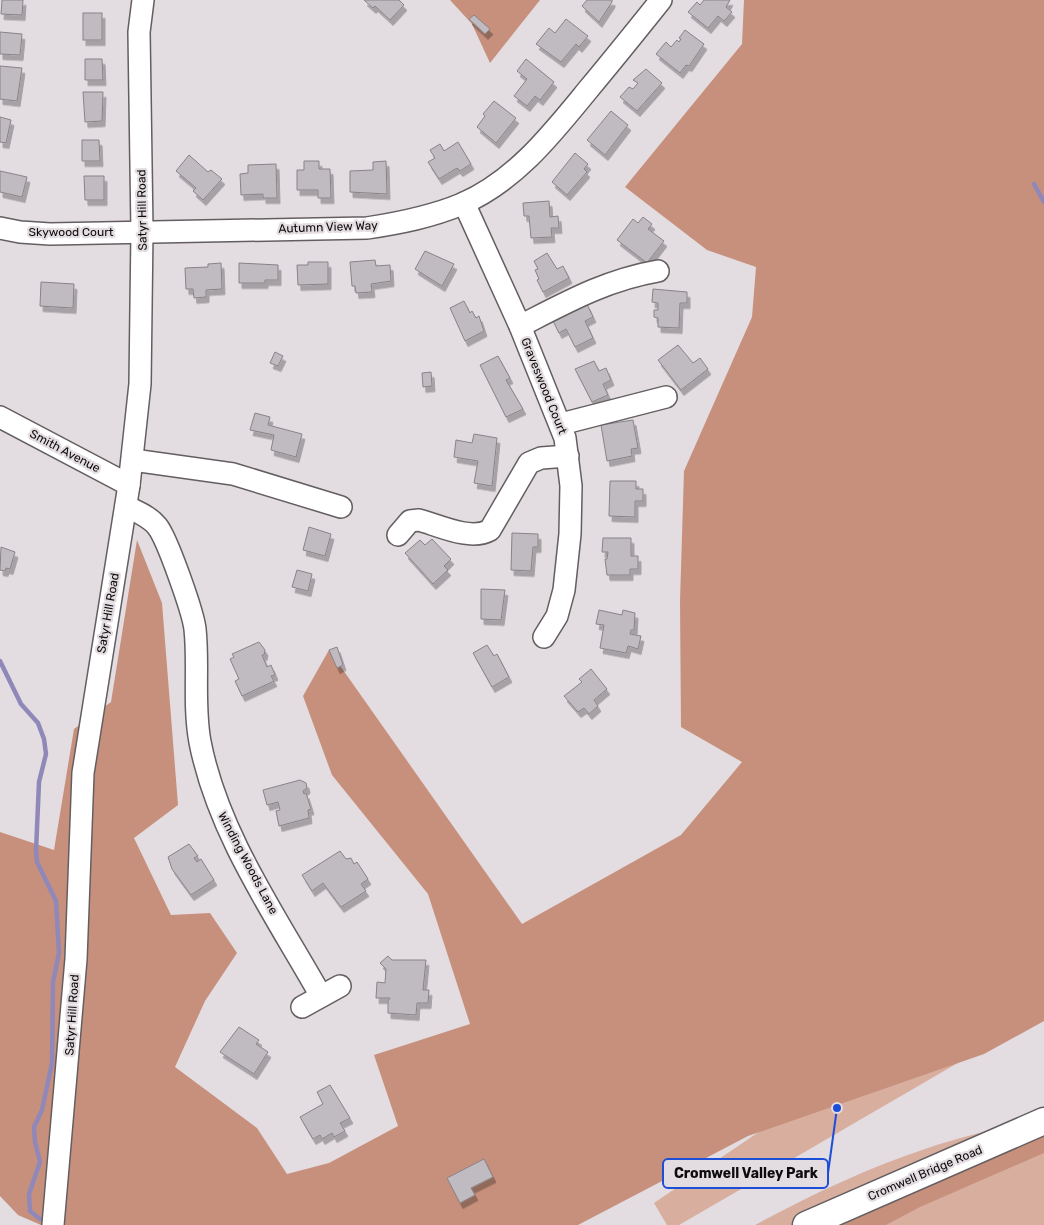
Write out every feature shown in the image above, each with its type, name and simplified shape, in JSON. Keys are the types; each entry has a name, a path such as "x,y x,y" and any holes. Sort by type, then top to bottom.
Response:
{"main road":[{"name":"Cromwell Bridge Road","path":"806,1225 1044,1121"}],"street":[{"name":"Satyr Hill Road","path":"53,1223 76,959 83,772 133,460 140,384 142,231 138,32 143,0"},
{"name":"Autumn View Way","path":"142,231 367,228 415,221 464,203 506,178 540,147 661,0"},
{"name":"Graveswood Court","path":"464,203 520,326 561,424 568,456 571,486 570,534 564,590 557,616 544,637"},
{"name":"Skywood Court","path":"0,228 20,232 50,234 142,231"},
{"path":"520,326 627,276 658,270"},
{"path":"561,424 666,397"},
{"name":"Smith Avenue","path":"0,417 129,485"},
{"path":"398,535 410,522 419,520 472,534 482,534 490,530 530,463 541,458 568,456"},
{"path":"133,460 233,474 341,507"},
{"name":"Winding Woods Lane","path":"126,506 150,519 164,537 195,627 196,712 208,775 219,808 232,838 321,996"},
{"path":"302,1007 340,986"}],"shaded area":[{"path":"450,0 540,0 490,63 472,24"},
{"path":"744,0 1044,0 1044,1021 984,1054 748,1136 578,1225 41,1225 18,1215 0,1196 0,832 54,850 74,729 111,702 137,540 162,603 178,805 134,838 171,915 210,913 237,953 205,1001 175,1067 257,1128 287,1174 329,1163 398,1126 374,1055 470,1024 428,894 332,775 303,696 329,650 522,924 681,835 742,762 681,727 680,601 684,471 752,317 756,267 707,250 625,187 742,44"},
{"path":"1044,939 1044,1013 679,1225 667,1225 654,1203"},
{"path":"1044,1113 1044,1225 755,1225 818,1193 883,1164 942,1143"},
{"path":"1044,1131 1044,1153 920,1207 886,1225 830,1225"}],"building":[{"path":"2,0 23,0 22,15 1,14"},
{"path":"364,0 399,0 404,5 390,20 375,6 373,8"},
{"path":"587,0 612,0 612,2 599,22 582,6"},
{"path":"704,0 730,0 726,7 732,12 724,21 718,16 708,28 688,12 697,2 700,5"},
{"path":"83,13 102,13 102,40 83,40"},
{"path":"474,15 490,29 485,34 469,19"},
{"path":"566,19 588,36 579,47 576,44 561,62 536,44 549,28 555,33"},
{"path":"685,30 704,44 689,66 686,65 680,73 656,54 666,42 671,47 677,40 679,42 681,39 679,38"},
{"path":"0,32 22,34 20,55 0,54"},
{"path":"85,59 102,59 103,80 85,80"},
{"path":"526,59 554,82 540,100 535,96 527,106 514,96 527,79 517,71"},
{"path":"0,66 22,68 17,101 0,99"},
{"path":"646,69 662,83 637,111 620,97 629,87 633,89 638,83 633,80"},
{"path":"83,92 103,92 102,121 85,122"},
{"path":"494,101 516,118 496,143 477,127 485,116 483,114"},
{"path":"611,111 628,125 605,155 587,140"},
{"path":"0,117 11,120 6,143 0,142"},
{"path":"82,140 99,140 100,161 82,161"},
{"path":"458,142 471,164 460,171 457,168 439,179 428,162 435,158 430,150 440,144 444,151"},
{"path":"575,153 588,164 584,169 587,172 567,195 552,182"},
{"path":"189,155 208,172 211,170 222,179 203,200 193,191 196,188 176,171"},
{"path":"304,161 319,161 319,169 330,169 331,198 318,198 318,190 297,190 297,170 304,170"},
{"path":"386,161 387,194 350,192 350,171 373,170 373,162"},
{"path":"276,164 277,198 263,198 263,194 241,195 240,174 248,173 248,165"},
{"path":"0,171 27,177 22,197 0,192"},
{"path":"84,176 104,176 104,200 85,200"},
{"path":"549,201 550,217 558,216 559,228 551,228 552,237 531,238 529,216 524,216 523,203"},
{"path":"643,217 652,224 648,229 664,241 647,263 617,240 633,219 638,223"},
{"path":"425,251 454,264 442,286 415,269"},
{"path":"547,253 557,269 563,266 569,278 543,292 537,280 539,279 535,270 538,269 534,261"},
{"path":"375,260 376,266 390,265 391,281 371,284 372,292 356,293 355,286 352,286 350,262"},
{"path":"308,262 328,262 328,284 298,285 297,265 308,265"},
{"path":"221,263 222,289 206,290 206,297 194,298 193,289 186,289 185,268 208,267 208,264"},
{"path":"239,263 278,265 278,280 265,280 265,283 239,283"},
{"path":"41,282 74,284 73,308 40,306"},
{"path":"653,289 687,292 687,303 680,303 679,328 658,327 658,318 654,317 654,310 658,310 658,303 652,302"},
{"path":"464,301 470,313 472,311 476,318 479,316 484,331 465,341 450,308"},
{"path":"587,304 593,317 585,321 593,338 575,347 566,329 559,333 553,321"},
{"path":"678,345 693,363 700,358 708,369 681,390 658,360"},
{"path":"275,352 283,356 278,366 270,363"},
{"path":"498,356 510,378 506,380 523,409 506,417 480,365"},
{"path":"594,361 599,371 606,368 611,380 603,384 608,395 592,402 575,369"},
{"path":"431,372 432,386 423,387 422,373"},
{"path":"255,413 270,417 268,425 302,434 296,457 271,450 274,435 250,430"},
{"path":"633,420 638,448 631,449 632,456 607,461 601,425"},
{"path":"474,434 497,438 492,486 474,483 478,461 454,457 456,440 472,443"},
{"path":"610,481 636,481 636,489 643,489 643,501 635,501 635,517 609,516"},
{"path":"309,527 331,534 325,556 303,550"},
{"path":"512,533 538,534 538,547 533,547 531,571 511,570"},
{"path":"603,538 631,538 631,556 638,556 638,569 630,569 630,575 607,575 605,559 607,559 608,552 602,552"},
{"path":"432,539 451,559 444,566 448,570 433,584 405,553 420,540 425,545"},
{"path":"1,547 15,552 10,569 6,568 5,571 0,570"},
{"path":"297,570 312,574 308,591 292,587"},
{"path":"481,589 505,590 501,620 481,619"},
{"path":"599,610 622,615 623,610 635,613 634,630 631,630 630,634 641,636 638,649 628,646 626,653 600,648 604,625 596,624"},
{"path":"259,642 265,650 264,655 262,655 267,667 271,665 275,675 271,676 274,681 242,696 235,681 239,679 230,659 234,657 232,654"},
{"path":"487,645 494,656 497,654 509,677 492,687 473,653"},
{"path":"337,647 343,665 337,668 329,650"},
{"path":"591,669 607,689 594,700 598,706 589,714 584,708 578,712 564,696 582,682 579,679"},
{"path":"300,780 306,783 307,788 303,791 304,794 306,793 311,809 308,810 309,818 279,826 276,811 280,810 278,802 267,805 263,790"},
{"path":"189,844 198,856 194,858 197,862 201,859 214,880 191,895 172,869 168,857"},
{"path":"340,851 346,859 351,858 354,864 357,862 368,879 361,884 366,891 341,907 323,883 312,891 302,875"},
{"path":"388,956 392,960 426,960 423,990 429,990 428,1003 417,1003 416,1015 388,1013 388,1001 390,998 376,998 377,982 385,983 386,969 380,963"},
{"path":"239,1027 259,1040 256,1044 268,1052 254,1074 220,1052"},
{"path":"330,1085 350,1118 340,1123 345,1131 334,1137 332,1133 322,1139 320,1135 313,1139 300,1117 323,1104 317,1092"},
{"path":"484,1159 493,1177 471,1188 475,1195 460,1203 447,1178"}],"waterway":[{"path":"1034,184 1044,202"},
{"path":"0,661 21,704 38,723 44,739 46,754 39,782 36,851 37,862 56,901 59,953 53,982 52,1063 42,1110 34,1127 35,1142 40,1162 29,1194 30,1211 40,1219"}],"place":[{"name":"Cromwell Valley Park","path":"837,1108"}]}
